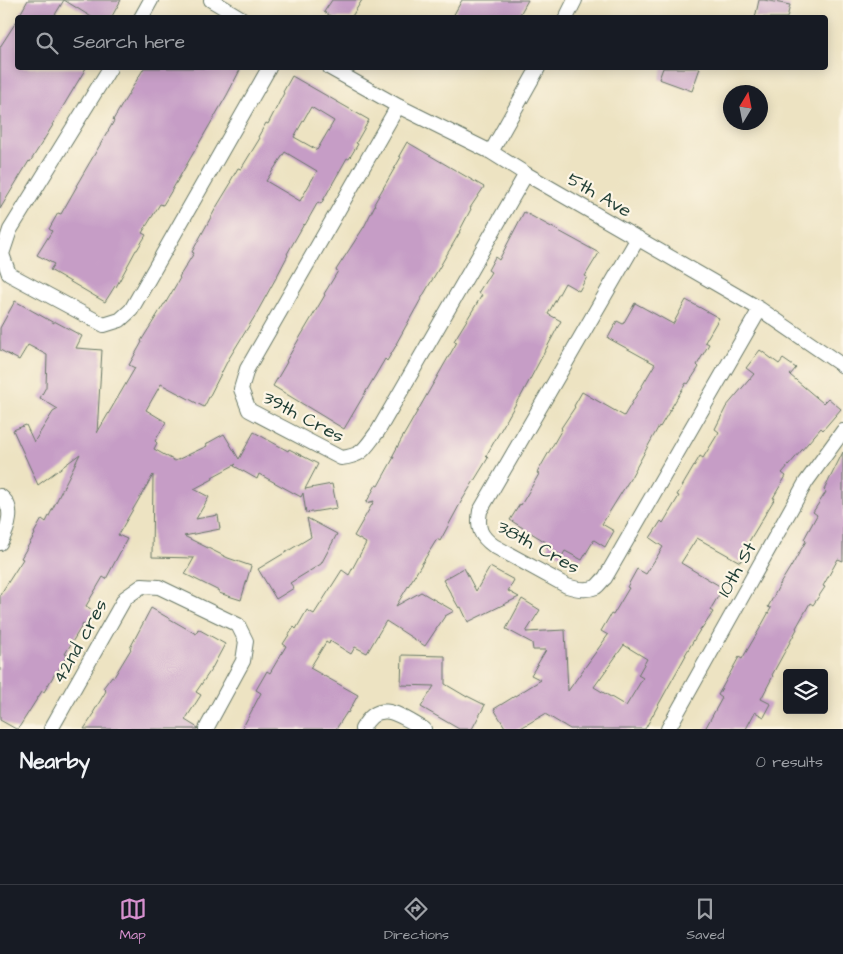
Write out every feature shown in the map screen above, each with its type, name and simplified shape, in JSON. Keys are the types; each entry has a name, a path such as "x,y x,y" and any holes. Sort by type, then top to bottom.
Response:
{"street":[{"path":"143,15 151,0"},
{"path":"210,0 236,15"},
{"path":"568,15 575,0"},
{"path":"109,70 10,230 2,254 9,274 104,325 120,320 131,310 268,70"},
{"name":"5th Ave","path":"334,70 398,106 491,152 760,309 843,366"},
{"path":"491,152 537,70"},
{"name":"39th Cres","path":"398,106 247,369 240,389 249,410 341,458 362,452 378,431 526,174"},
{"name":"38th Cres","path":"638,238 480,511 478,523 480,532 494,546 567,586 576,589 587,589 597,586 605,578 760,309"},
{"name":"10th St","path":"668,729 806,482 843,431"},
{"path":"0,496 3,498 10,513 6,532 0,543"},
{"name":"42nd cres","path":"51,729 125,598 142,586 159,587 238,625 246,641 243,661 206,729"},
{"path":"362,729 373,715 382,711 390,711 424,729"}],"building":[{"path":"28,0 64,0 55,15 20,15"},
{"path":"64,0 121,0 113,15 88,15"},
{"path":"332,0 362,0 353,15 329,15 324,12"},
{"path":"462,0 528,0 520,15 454,15"},
{"path":"759,0 790,5 788,15 756,15"},
{"path":"15,24 15,70 85,70 0,209 0,47"},
{"path":"143,70 240,70 163,205 160,204 142,233 146,235 116,287 105,302 50,270 54,264 37,255 52,231 49,229 58,213 61,214"},
{"path":"662,70 699,70 692,91 659,79"},
{"path":"292,76 369,120 356,143 358,144 349,159 347,158 321,204 318,202 304,224 204,407 161,384 146,410 166,422 155,441 157,443 154,449 175,461 207,446 206,444 224,434 239,459 254,432 288,451 289,449 318,464 305,489 332,484 337,508 306,513 303,493 301,497 259,474 257,479 234,466 236,464 194,489 209,497 196,519 218,515 220,529 184,536 228,558 251,566 241,600 219,593 219,591 185,574 194,558 152,557 153,475 118,535 127,539 106,579 103,577 86,606 94,611 86,626 83,624 65,654 67,655 58,671 44,692 42,691 18,729 16,729 0,720 0,595 23,559 21,558 42,519 46,522 80,454 38,485 13,430 26,425 34,442 53,412 58,409 40,398 46,387 47,355 28,345 19,360 0,350 0,328 15,301 82,336 76,348 102,350 97,433 135,368 129,365 141,341 180,278 194,253 192,252 238,168 241,169 260,138 258,137 266,123 268,124","holes":["311,107 334,121 317,150 294,137","285,152 317,171 300,201 266,181"]},
{"path":"407,142 484,187 470,208 460,232 397,344 387,361 385,359 344,429 273,386 325,295 338,271 336,270 364,227"},
{"path":"524,212 599,253 585,276 587,277 579,291 565,283 548,314 561,321 520,398 486,456 488,458 440,541 437,539 396,606 421,592 454,611 445,616 425,646 386,621 367,653 355,647 351,654 330,641 329,644 326,642 310,668 358,695 336,729 242,729 261,693 256,690 267,671 270,673 286,646 283,644 294,627 296,629 307,610 314,614 342,570 349,575 366,543 354,536 374,501 366,503 376,485 378,486 401,440 457,342 454,341 482,295 478,293 491,272 488,270 495,257 499,260"},
{"path":"686,300 719,318 705,342 709,344 697,365 699,367 688,384 686,383 659,426 630,479 602,524 614,531 605,547 594,540 582,560 565,551 562,556 547,547 549,544 510,520 539,474 537,473 582,392 624,416 655,364 608,338 617,321 623,324 635,303 673,324"},
{"path":"760,350 779,364 783,359 796,368 790,375 823,403 828,398 841,409 823,430 821,428 782,473 786,476 748,543 751,544 740,562 697,538 681,563 723,588 710,610 713,612 685,655 645,729 570,729 545,714 519,729 506,729 494,709 541,680 531,675 546,650 533,650 532,643 506,629 522,599 540,610 526,632 565,630 568,691 608,635 601,631 629,588 627,587 637,569 646,574 663,547 650,538 661,521 663,523 700,456 703,458 719,432 715,429 726,407 754,374 746,368","holes":["624,645 647,659 638,675 643,678 626,706 594,687"]},
{"path":"843,452 843,561 838,559 823,586 825,587 813,605 810,603 772,675 761,699 771,704 764,717 755,712 746,729 705,729 722,698 718,695 739,657 742,659 759,630 771,608 768,607 780,584 806,541 804,539 817,515 813,512 826,492 824,490"},
{"path":"307,518 337,534 321,564 290,583 294,588 276,599 258,569 311,537"},
{"path":"490,567 514,580 508,591 519,597 468,622 461,607 459,608 443,580 464,568 476,591"},
{"path":"151,608 196,634 198,629 225,644 196,692 201,695 185,720 198,728 84,729 106,691 103,688 112,676 114,677 131,649"},
{"path":"402,655 445,656 445,684 485,705 472,729 459,729 421,707 434,686 401,685"}]}
